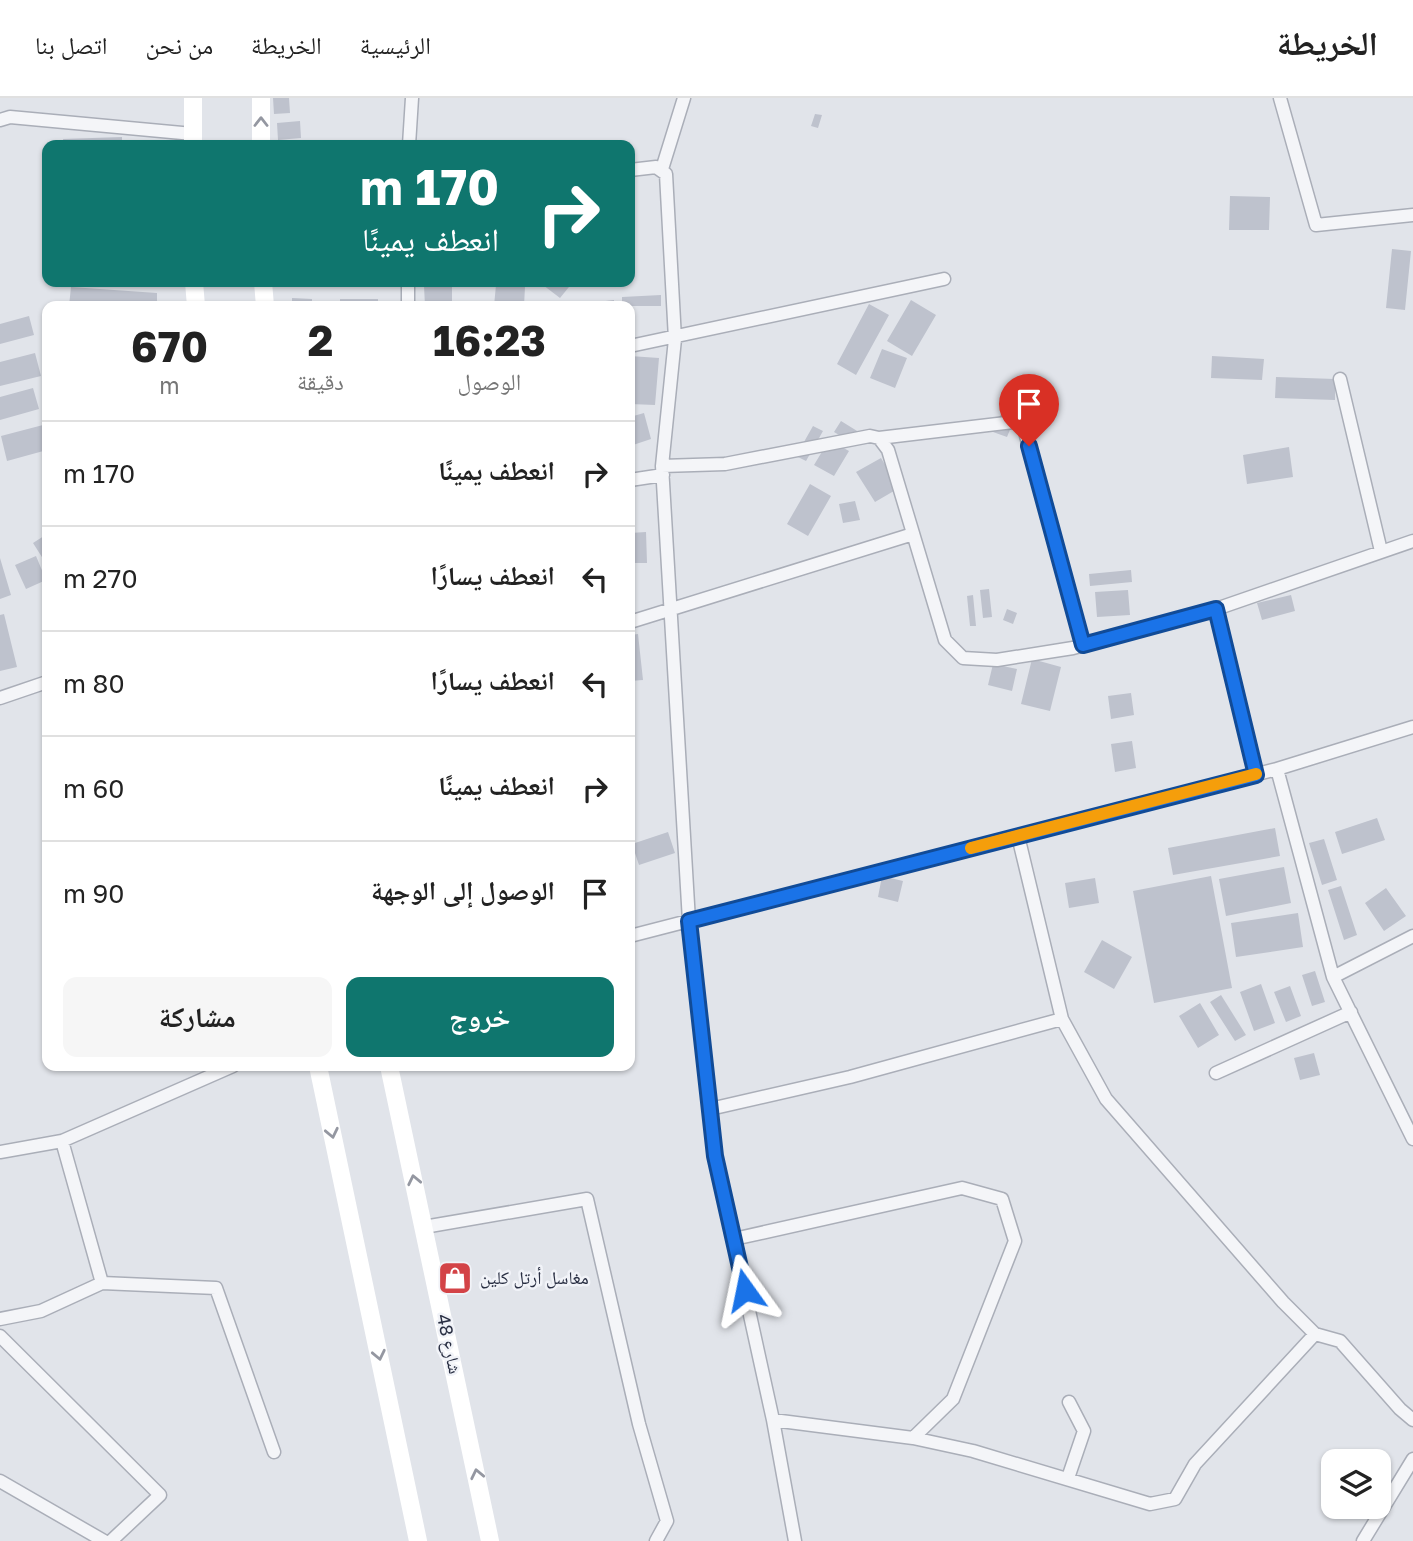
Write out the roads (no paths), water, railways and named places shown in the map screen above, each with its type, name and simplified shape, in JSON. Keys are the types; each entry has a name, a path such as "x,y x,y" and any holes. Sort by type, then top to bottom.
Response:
{"main road":[{"path":"193,98 193,139"},
{"path":"261,98 261,140"},
{"path":"319,1071 418,1541"},
{"name":"شارع 48","path":"390,1071 490,1541"}],"street":[{"path":"409,140 412,98"},
{"path":"662,169 684,98"},
{"path":"1280,98 1316,225 1413,215"},
{"path":"0,120 10,117 193,139"},
{"path":"635,170 662,169"},
{"path":"662,169 666,174 675,339 663,470 689,921 715,1156 773,1420 795,1541"},
{"path":"635,345 675,339 944,279"},
{"path":"1340,379 1381,551"},
{"path":"635,478 663,470 725,464 870,436 879,438 1022,421 1083,645"},
{"path":"879,438 888,450 945,640 963,658 997,660 1083,645 1216,609 1413,541"},
{"path":"635,621 671,612 913,534"},
{"path":"1216,609 1256,775"},
{"path":"0,698 42,684"},
{"path":"635,935 1256,775 1413,727"},
{"path":"1277,769 1333,977 1413,1139"},
{"path":"1018,836 1062,1018 1106,1100 1315,1334 1340,1341 1413,1420"},
{"path":"1333,977 1413,936"},
{"path":"1216,1073 1350,1013"},
{"path":"710,1109 850,1077 1062,1018"},
{"path":"0,1152 62,1141 222,1071"},
{"path":"62,1141 102,1283"},
{"path":"734,1239 962,1188 1002,1199 1015,1241 953,1399 913,1438"},
{"path":"424,1227 587,1199 639,1424 667,1521 656,1541"},
{"path":"0,1319 40,1311 102,1283 216,1288 274,1452"},
{"path":"773,1420 913,1438 1068,1478 1150,1504 1175,1499 1195,1464 1315,1334"},
{"path":"0,1336 160,1495 111,1541"},
{"path":"1068,1478 1084,1431 1069,1402"},
{"path":"1363,1541 1413,1459"},
{"path":"0,1481 104,1541"}],"place":[{"name":"مغاسل أرتل كلين","path":"455,1278"}]}
